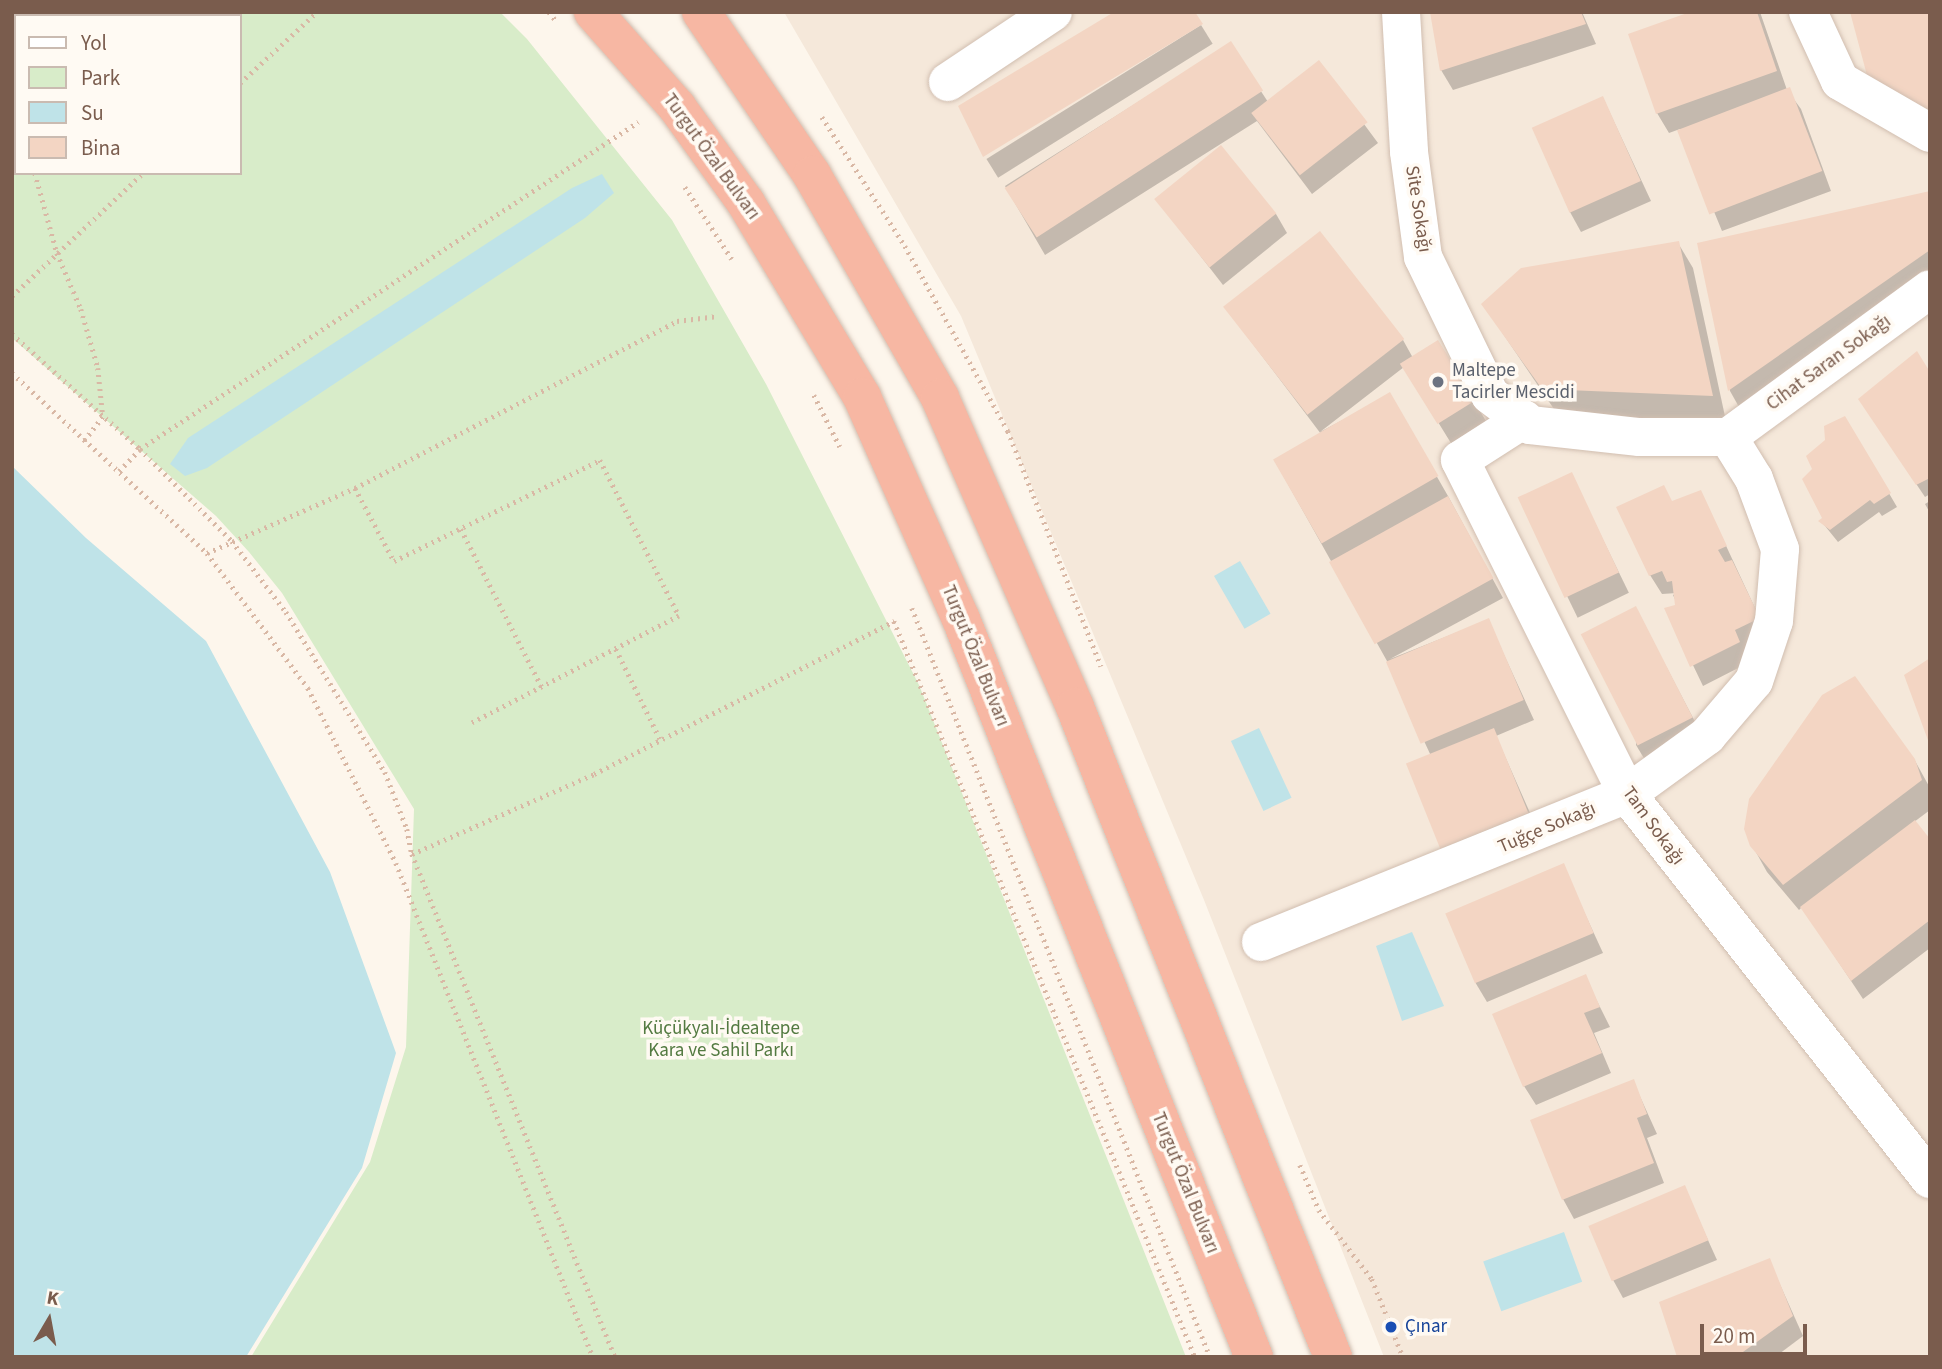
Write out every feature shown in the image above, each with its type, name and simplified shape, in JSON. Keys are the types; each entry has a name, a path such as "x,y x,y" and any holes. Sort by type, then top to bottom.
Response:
{"highway":[{"path":"701,12 812,175 940,398 1075,707 1333,1357"},
{"name":"Turgut Özal Bulvarı","path":"590,18 677,107 747,203 862,397 961,619 1254,1357"}],"street":[{"path":"948,82 1053,12"},
{"name":"Site Sokağı","path":"1401,12 1409,152 1423,257 1490,395 1530,425 1639,437 1728,437"},
{"path":"1808,12 1840,81 1930,133"},
{"name":"Cihat Saran Sokağı","path":"1728,437 1930,289"},
{"name":"Tam Sokağı","path":"1524,419 1460,460 1627,794 1927,1170"},
{"name":"Tuğçe Sokağı","path":"1261,942 1627,794 1707,736 1754,681 1774,621 1780,549 1754,478 1728,437"}],"path":[{"path":"242,81 317,12"},
{"path":"549,12 590,18"},
{"path":"630,113 645,132"},
{"path":"119,471 140,449 638,122"},
{"path":"36,175 57,253 80,309 98,368 103,417 83,443"},
{"path":"12,296 141,175"},
{"path":"681,182 732,259"},
{"path":"207,553 355,488 677,321 718,316"},
{"path":"12,334 140,449 232,541 286,612 385,772 412,854 615,1357"},
{"path":"12,373 83,443 119,471 207,553 309,688 396,863 593,1357"},
{"path":"812,391 846,458"},
{"path":"355,488 394,561 600,460 679,616 472,723"},
{"path":"461,528 542,687"},
{"path":"909,602 1210,1357"},
{"path":"412,854 660,739 894,621 1195,1357"},
{"path":"616,649 660,739"},
{"path":"1298,1160 1319,1210 1371,1279 1403,1357"}],"shaded area":[{"path":"784,12 1930,12 1930,1357 1384,1357 1204,900 961,316"}],"green space":[{"name":"Küçükyalı-İdealtepe Kara ve Sahil Parkı","path":"12,12 500,12 527,39 672,220 766,384 919,685 1186,1357 251,1357 370,1162 406,1047 414,809 282,593 216,516 12,338"}],"water":[{"path":"602,174 614,193 585,218 207,468 185,476 170,464 188,438 572,188"},
{"path":"12,466 86,538 206,641 330,872 396,1053 362,1168 246,1357 12,1357"},
{"path":"1240,561 1270,614 1245,629 1214,576"},
{"path":"1259,728 1292,798 1263,811 1231,741"},
{"path":"1412,932 1444,1006 1402,1021 1376,946"},
{"path":"1564,1232 1582,1282 1501,1311 1483,1261"}],"building":[{"path":"1114,12 1195,12 1203,24 983,157 958,106"},
{"path":"1430,12 1581,12 1586,24 1440,71"},
{"path":"1690,12 1757,12 1777,71 1656,114 1628,34"},
{"path":"1850,12 1930,12 1930,118 1868,79"},
{"path":"1231,41 1263,90 1037,238 1005,188"},
{"path":"1319,60 1368,122 1300,175 1251,113"},
{"path":"1790,87 1822,171 1709,214 1677,130"},
{"path":"1603,96 1641,181 1570,213 1532,128"},
{"path":"1221,145 1276,213 1210,268 1154,199"},
{"path":"1930,191 1930,250 1728,391 1697,243"},
{"path":"1320,231 1404,339 1307,415 1223,307"},
{"path":"1679,241 1713,396 1542,389 1481,304 1521,268"},
{"name":"Maltepe Tacirler Mescidi","path":"1438,340 1476,400 1437,424 1400,364"},
{"path":"1917,351 1930,372 1930,478 1916,485 1858,399"},
{"path":"1390,392 1438,476 1322,544 1273,460"},
{"path":"1845,416 1891,493 1874,504 1870,500 1830,530 1818,521 1822,518 1802,479 1812,469 1806,456 1825,440 1824,426"},
{"path":"1572,472 1619,573 1565,598 1518,497"},
{"path":"1664,485 1672,501 1701,490 1727,546 1718,550 1725,562 1732,560 1760,618 1735,630 1740,642 1690,667 1664,608 1675,605 1672,581 1667,582 1662,571 1649,576 1616,507"},
{"path":"1448,496 1494,578 1375,644 1329,562"},
{"path":"1636,606 1693,717 1638,746 1581,634"},
{"path":"1489,618 1524,700 1421,744 1386,662"},
{"path":"1930,658 1930,743 1929,743 1904,675"},
{"path":"1855,676 1915,759 1922,780 1783,885 1750,846 1744,829 1749,799 1822,695"},
{"path":"1494,728 1528,813 1440,849 1406,764"},
{"path":"1915,820 1930,839 1930,920 1851,981 1800,907"},
{"path":"1564,863 1594,933 1475,983 1445,913"},
{"path":"1586,974 1600,1007 1584,1013 1602,1053 1523,1087 1492,1014"},
{"path":"1634,1079 1647,1114 1637,1118 1654,1163 1562,1200 1530,1120"},
{"path":"1685,1185 1708,1240 1612,1281 1588,1226"},
{"path":"1770,1258 1793,1316 1736,1357 1677,1357 1659,1302"}],"place":[{"name":"Maltepe Tacirler Mescidi","path":"1438,382"},
{"name":"Çınar","path":"1391,1327"}]}
